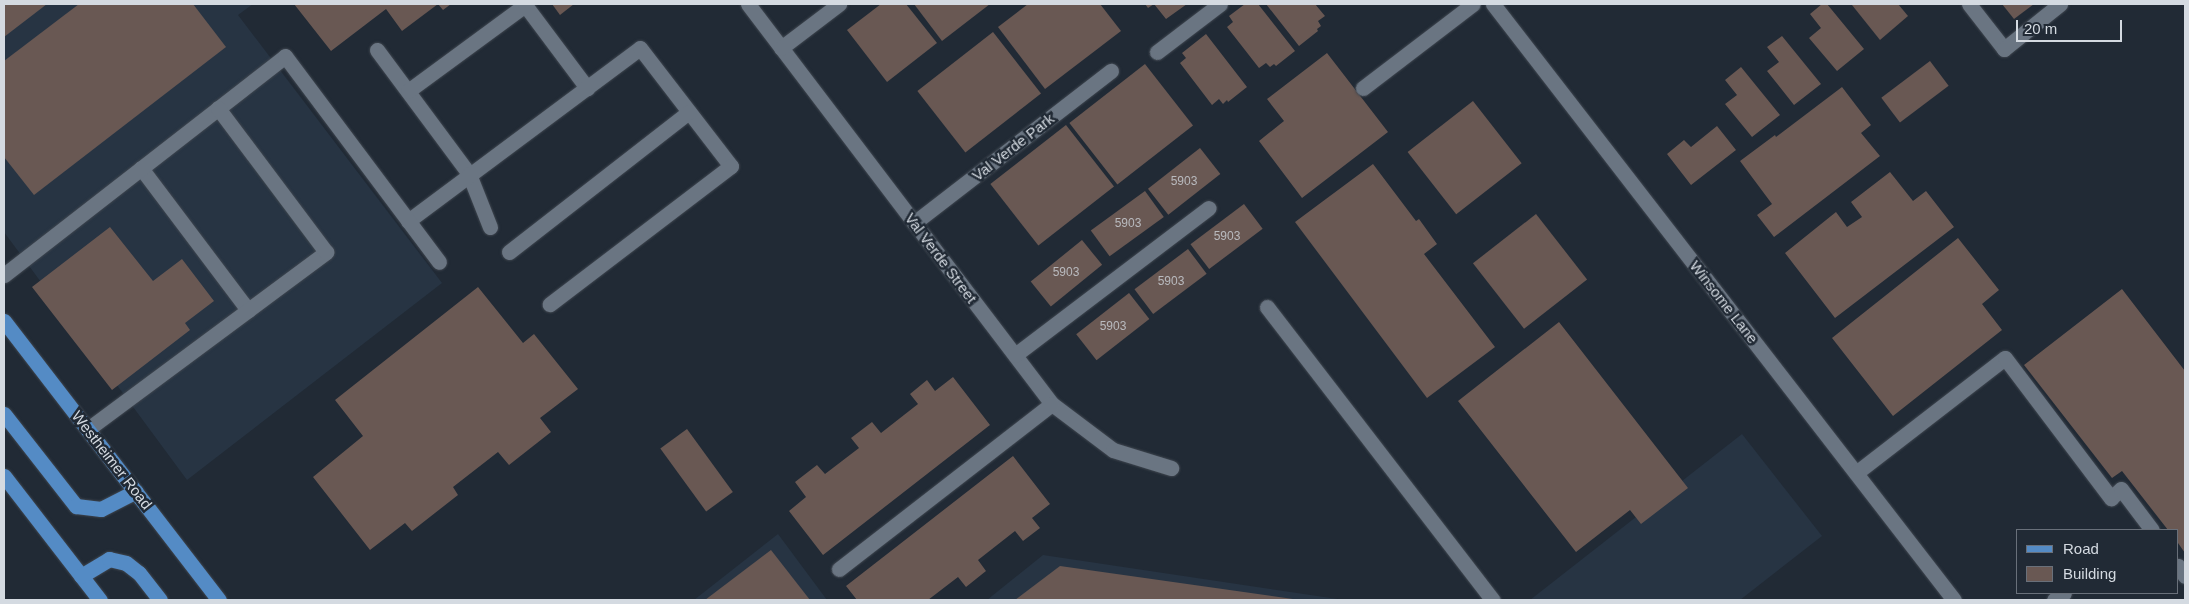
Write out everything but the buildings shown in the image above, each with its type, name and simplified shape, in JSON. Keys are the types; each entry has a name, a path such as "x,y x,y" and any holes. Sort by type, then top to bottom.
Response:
{"main road":[{"name":"Westheimer Road","path":"4,321 219,600"},
{"path":"4,414 76,506 101,509 136,491"},
{"path":"4,476 100,600"},
{"path":"81,576 110,559 126,562 139,573 160,600"}],"street":[{"name":"Val Verde Street","path":"748,4 1052,404 1113,450 1171,468"},
{"path":"781,48 839,4"},
{"path":"1157,52 1220,4"},
{"path":"1363,88 1473,4"},
{"name":"Winsome Lane","path":"1493,4 1954,600"},
{"path":"1968,4 2004,49 2060,4"},
{"path":"408,92 525,5 587,88"},
{"path":"408,221 640,48 731,166 550,304"},
{"path":"377,50 470,174 490,227"},
{"path":"4,275 285,56 439,262"},
{"name":"Val Verde Park","path":"914,223 1112,71"},
{"path":"88,429 326,252 218,108"},
{"path":"509,252 690,112"},
{"path":"141,168 248,310"},
{"path":"1015,355 1209,208"},
{"path":"1267,307 1493,600"},
{"path":"1856,473 2005,358 2111,498 2121,489 2149,529"},
{"path":"839,569 1052,404"}],"shaded area":[{"path":"4,4 253,4 238,15 442,283 187,480 4,232"},
{"path":"1742,434 1822,536 1740,600 1530,600"},
{"path":"778,534 827,600 694,600"},
{"path":"1043,555 1344,600 987,600"}]}
